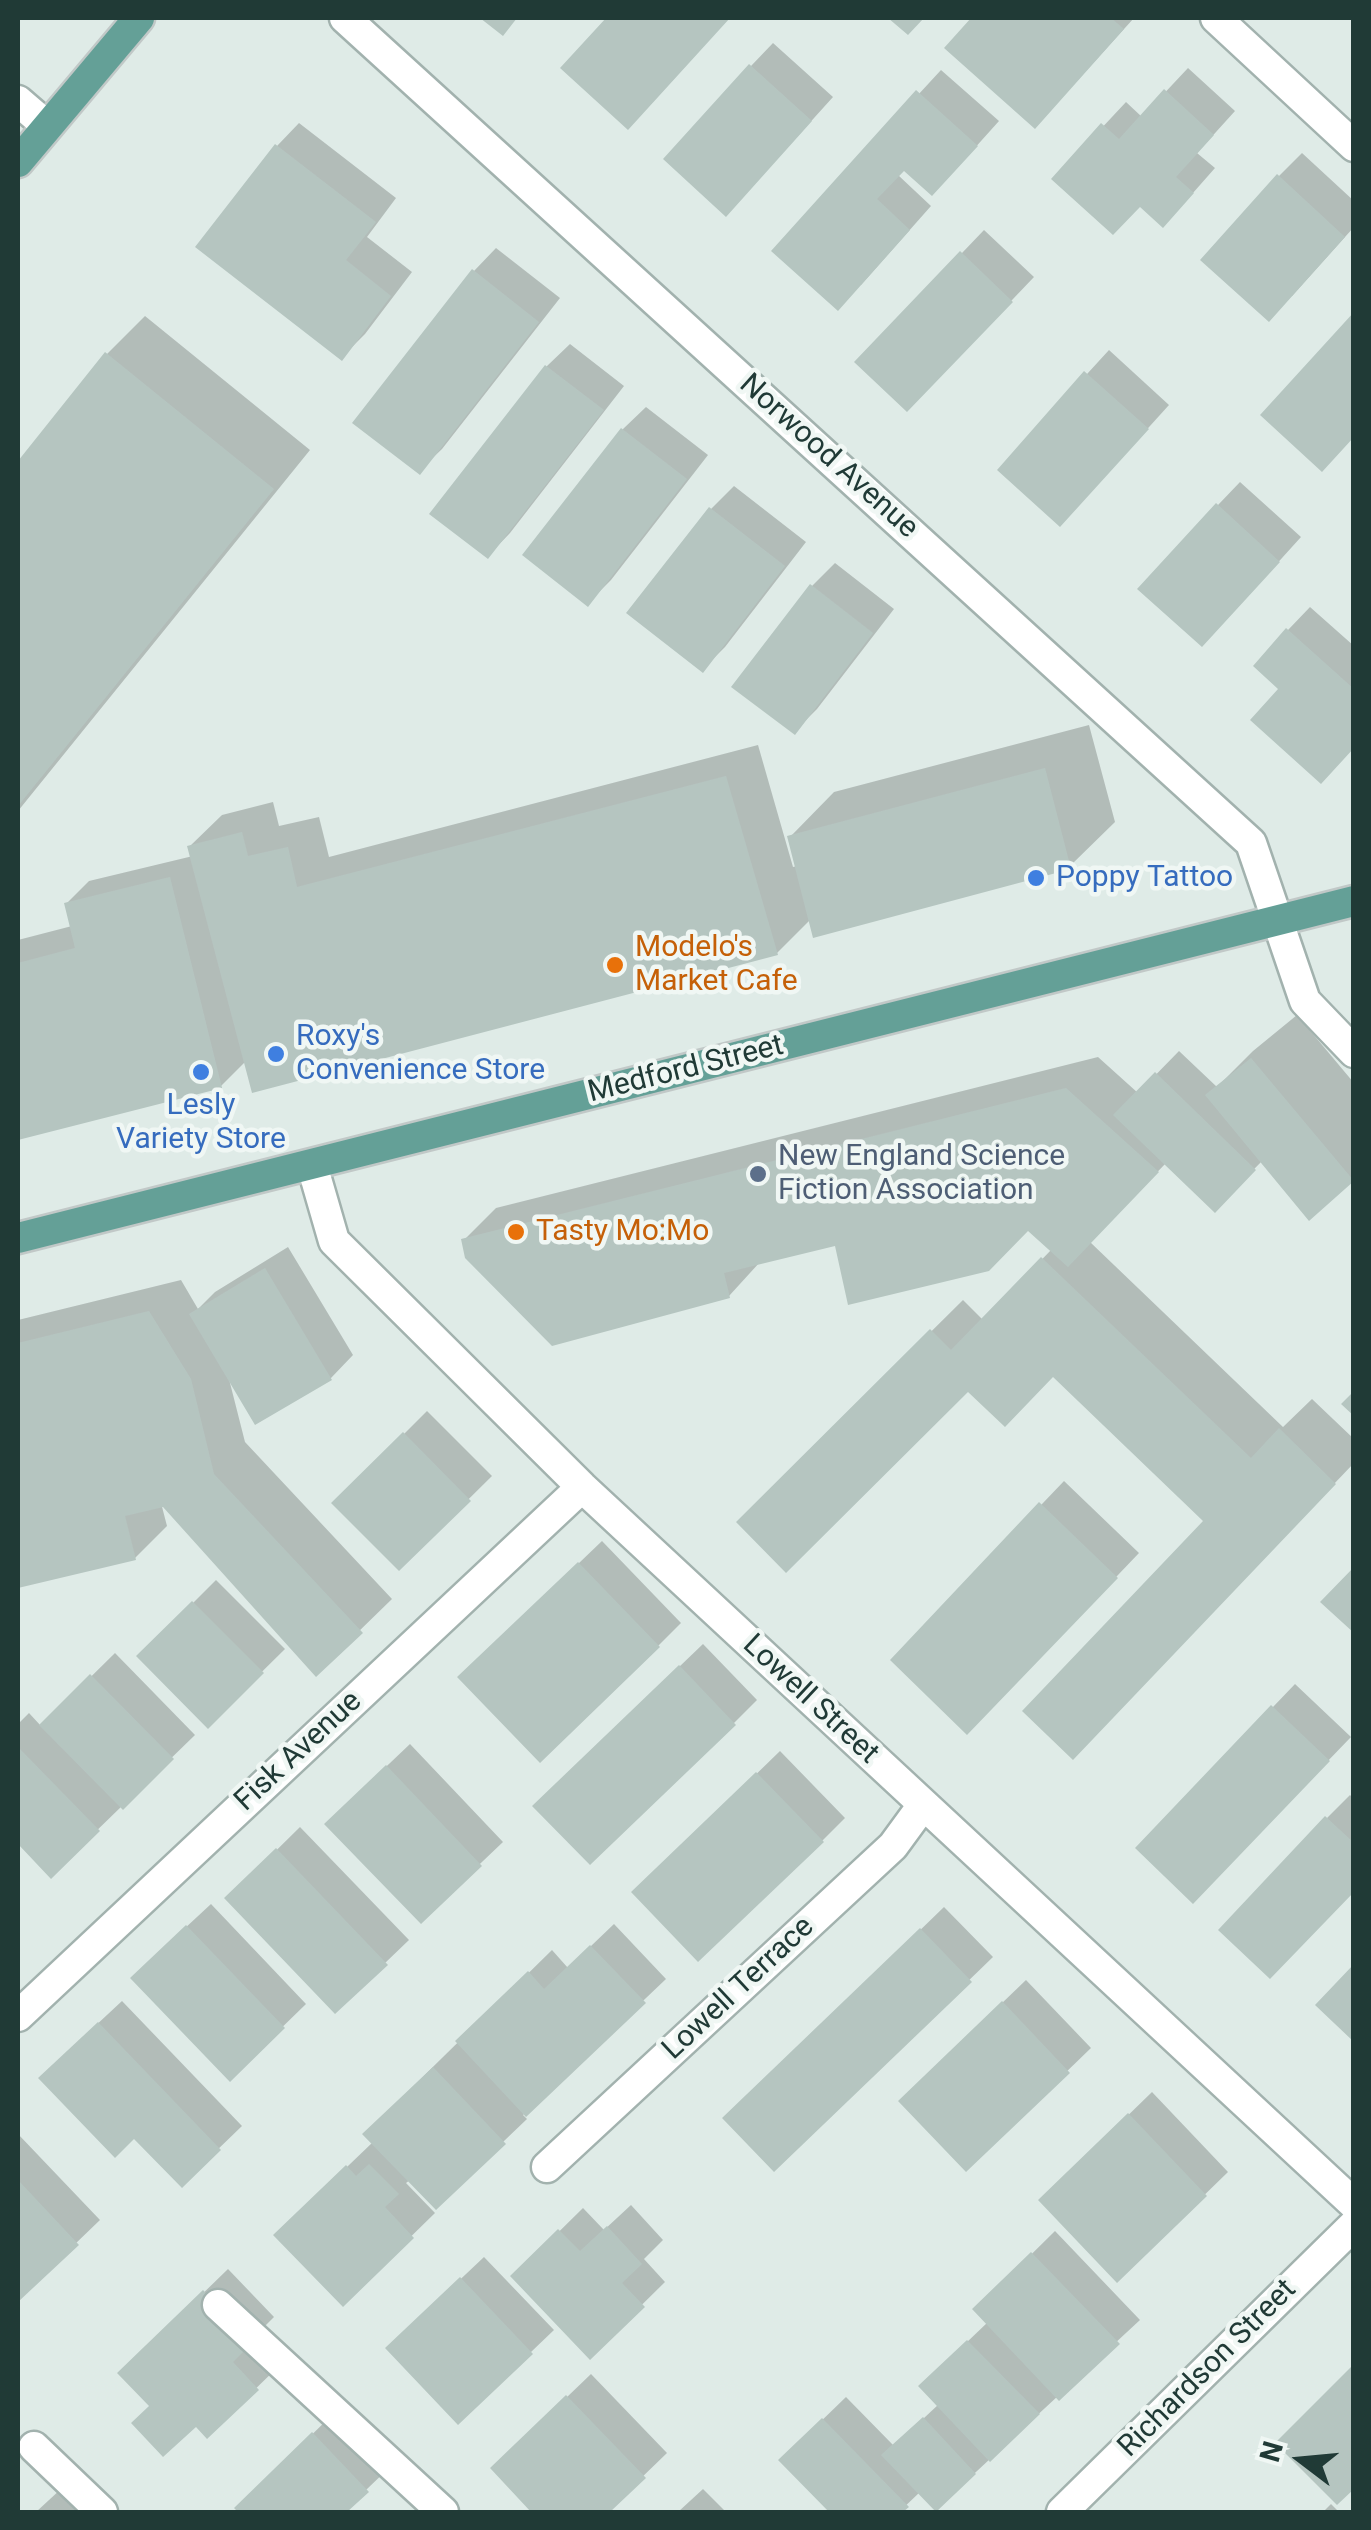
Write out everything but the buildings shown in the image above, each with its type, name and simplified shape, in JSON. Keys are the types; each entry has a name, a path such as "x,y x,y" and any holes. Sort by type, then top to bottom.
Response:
{"main road":[{"path":"18,162 132,20"},
{"name":"Medford Street","path":"18,1238 1354,901"}],"street":[{"name":"Norwood Avenue","path":"345,18 1251,843 1305,1001 1354,1052"},
{"path":"1216,18 1354,146"},
{"path":"18,100 47,126"},
{"name":"Lowell Street","path":"312,1165 334,1241 582,1488 1354,2204"},
{"name":"Fisk Avenue","path":"18,2016 582,1488"},
{"name":"Lowell Terrace","path":"547,2167 893,1846 923,1805"},
{"name":"Richardson Street","path":"1062,2512 1354,2225"},
{"path":"218,2305 443,2512"},
{"path":"34,2447 102,2512"}],"place":[{"name":"Poppy Tattoo","path":"1036,878"},
{"name":"Modelo's Market Cafe","path":"615,965"},
{"name":"Roxy's Convenience Store","path":"276,1054"},
{"name":"Lesly Variety Store","path":"201,1072"},
{"name":"New England Science Fiction Association","path":"758,1174"},
{"name":"Tasty Mo:Mo","path":"516,1232"}]}
